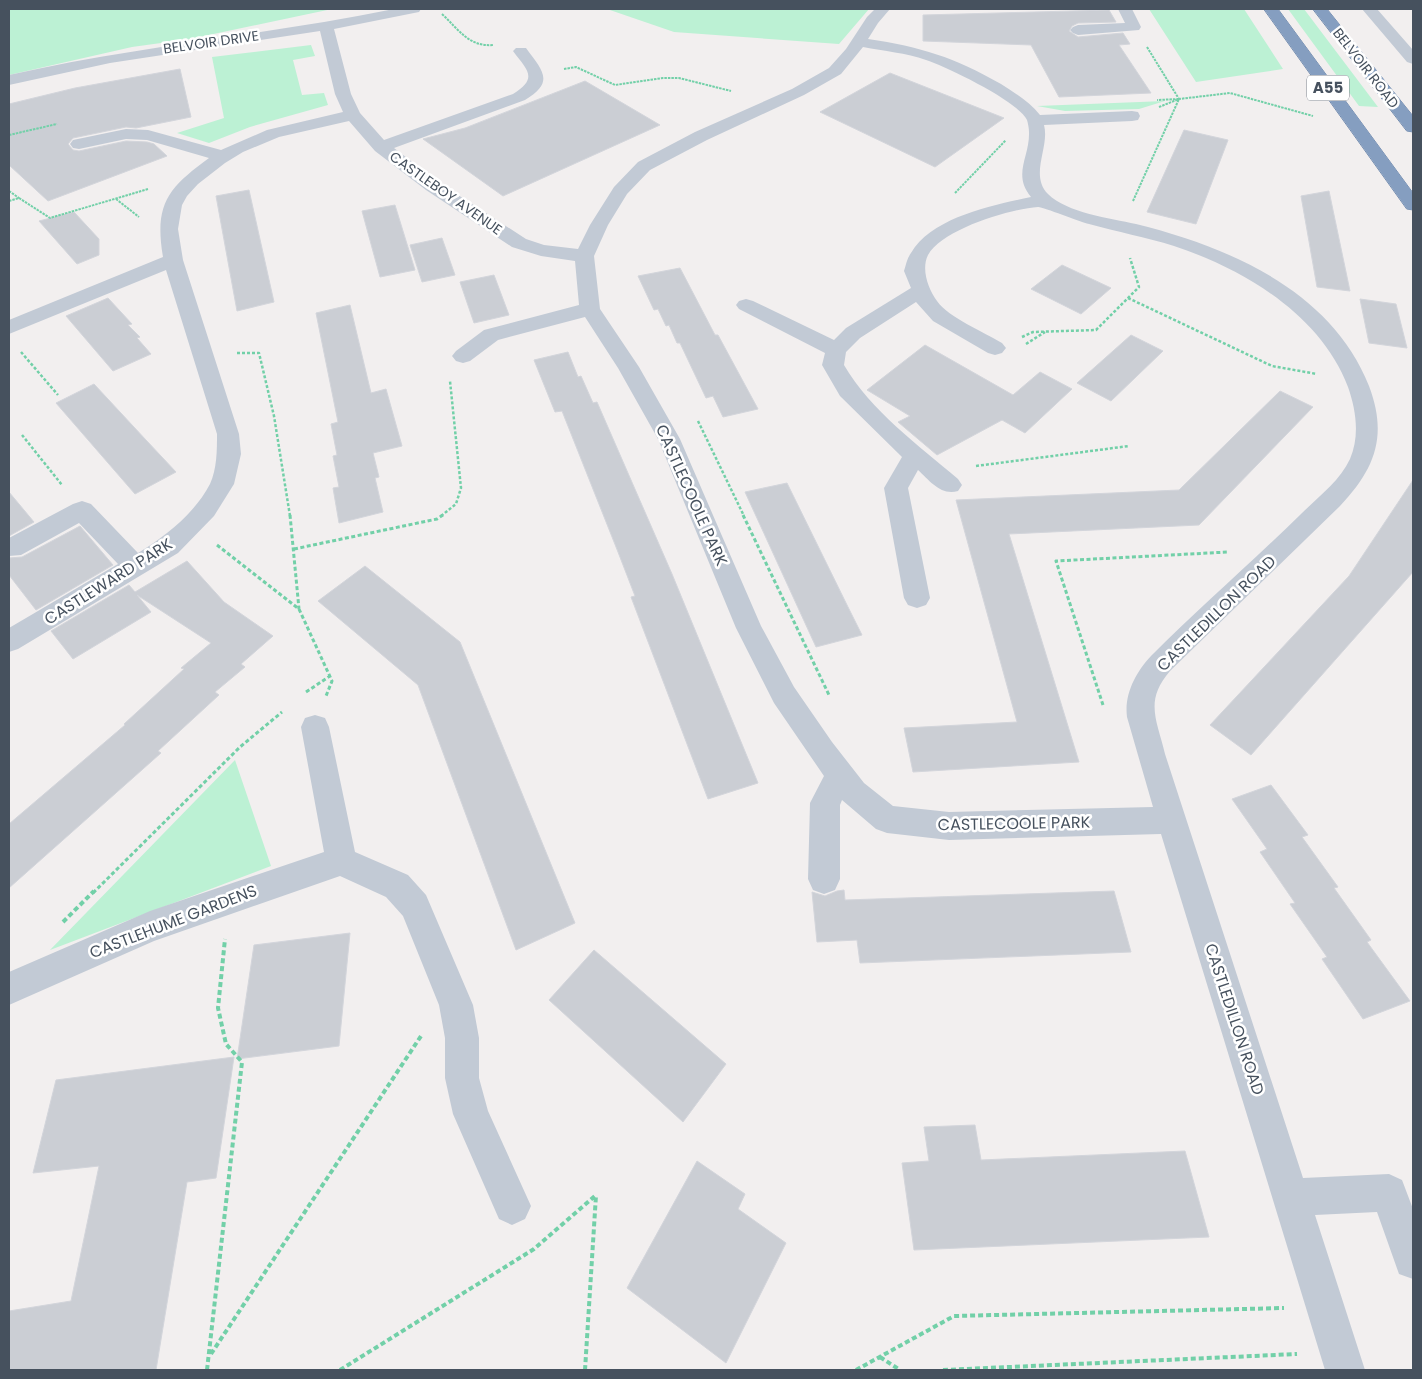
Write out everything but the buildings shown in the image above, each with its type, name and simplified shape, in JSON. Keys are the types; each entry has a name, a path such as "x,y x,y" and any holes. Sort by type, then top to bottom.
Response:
{"highway":[{"name":"A55","path":"1271,9 1413,205"},
{"name":"BELVOIR ROAD","path":"1320,9 1413,127"},
{"path":"1386,168 1413,175"}],"street":[{"name":"BELVOIR DRIVE","path":"9,80 110,58 326,26 414,9"},
{"path":"584,256 599,225 620,191 644,166 835,71 859,42 872,20 883,9"},
{"path":"1078,30 1134,27 1125,9"},
{"path":"1369,9 1411,54"},
{"name":"CASTLEBOY AVENUE","path":"326,26 343,94 353,115 381,146 432,186 519,243 540,250 584,256"},
{"path":"859,42 908,50 934,57 959,68 1021,104 1035,120 1038,132 1030,174 1035,189 1044,200 1001,210 971,220 938,235 920,253 914,271 927,303 940,316 995,348"},
{"path":"381,146 519,97 533,90 537,82 536,74 521,51"},
{"name":"CASTLEWARD PARK","path":"9,641 169,546 205,510 222,484 229,454 228,434 173,260 168,234 171,210 178,194 197,174 222,156 255,138 353,115"},
{"path":"1035,120 1132,116"},
{"path":"79,144 126,134 148,135 222,156"},
{"name":"CASTLEDILLON ROAD","path":"1044,200 1067,212 1181,241 1212,253 1249,271 1277,288 1306,310 1348,365 1362,392 1367,415 1367,440 1361,460 1345,484 1273,558 1169,657 1148,680 1140,703 1151,754 1342,1361"},
{"name":"CASTLECOOLE PARK","path":"584,256 590,308 628,367 669,439 750,628 784,695 822,751 854,792 887,819 949,826 1172,820"},
{"path":"12,336 173,260"},
{"path":"921,290 853,333 836,350 833,365 848,391 942,478"},
{"path":"746,305 836,350"},
{"path":"464,356 492,335 590,308"},
{"path":"915,455 896,488 917,598"},
{"path":"12,548 82,510 135,566"},
{"path":"315,727 341,861 396,886 415,906 456,1005 462,1038 462,1078 471,1114 512,1206"},
{"path":"824,879 825,803 841,775"},
{"name":"CASTLEHUME GARDENS","path":"9,989 150,927 341,861"},
{"path":"1291,1197 1389,1193 1413,1260"}],"path":[{"path":"436,9 474,44 482,46 503,44 521,51"},
{"path":"1134,27 1179,99"},
{"path":"536,74 576,67 615,85 663,78 679,78 740,93 772,104"},
{"path":"1132,116 1179,99 1230,93 1319,118"},
{"path":"954,193 1008,138"},
{"path":"9,191 50,218 197,174"},
{"path":"9,201 20,198"},
{"path":"995,348 1033,332 1096,330 1139,287 1121,226"},
{"path":"1128,298 1272,366 1357,382"},
{"path":"12,336 58,395"},
{"path":"230,352 259,353 281,455 294,549 299,609 332,681 315,727"},
{"path":"294,549 437,519 454,509 460,497 461,480 449,373 464,356"},
{"path":"22,435 82,510"},
{"path":"942,478 1129,446"},
{"path":"210,539 299,609"},
{"path":"305,694 330,676"},
{"path":"62,924 240,747 283,711"},
{"path":"207,1370 242,1062 226,1044 218,1008 230,898"},
{"path":"210,1356 450,992"},
{"path":"340,1370 534,1249 596,1195 585,1370"},
{"path":"856,1370 954,1316 1326,1307"},
{"path":"880,1357 900,1370"},
{"path":"943,1370 1342,1361"}],"green space":[{"path":"9,9 332,9 190,39 132,47 9,75"},
{"path":"607,9 869,9 839,44 674,32"},
{"path":"1149,9 1244,9 1283,69 1196,82"},
{"path":"1288,9 1304,9 1378,107 1359,106"},
{"path":"311,45 315,56 293,60 302,95 324,93 328,105 250,127 209,143 177,133 224,118 212,57"},
{"path":"1165,101 1139,109 1065,111 1037,106"},
{"path":"235,760 271,866 50,950"}]}
